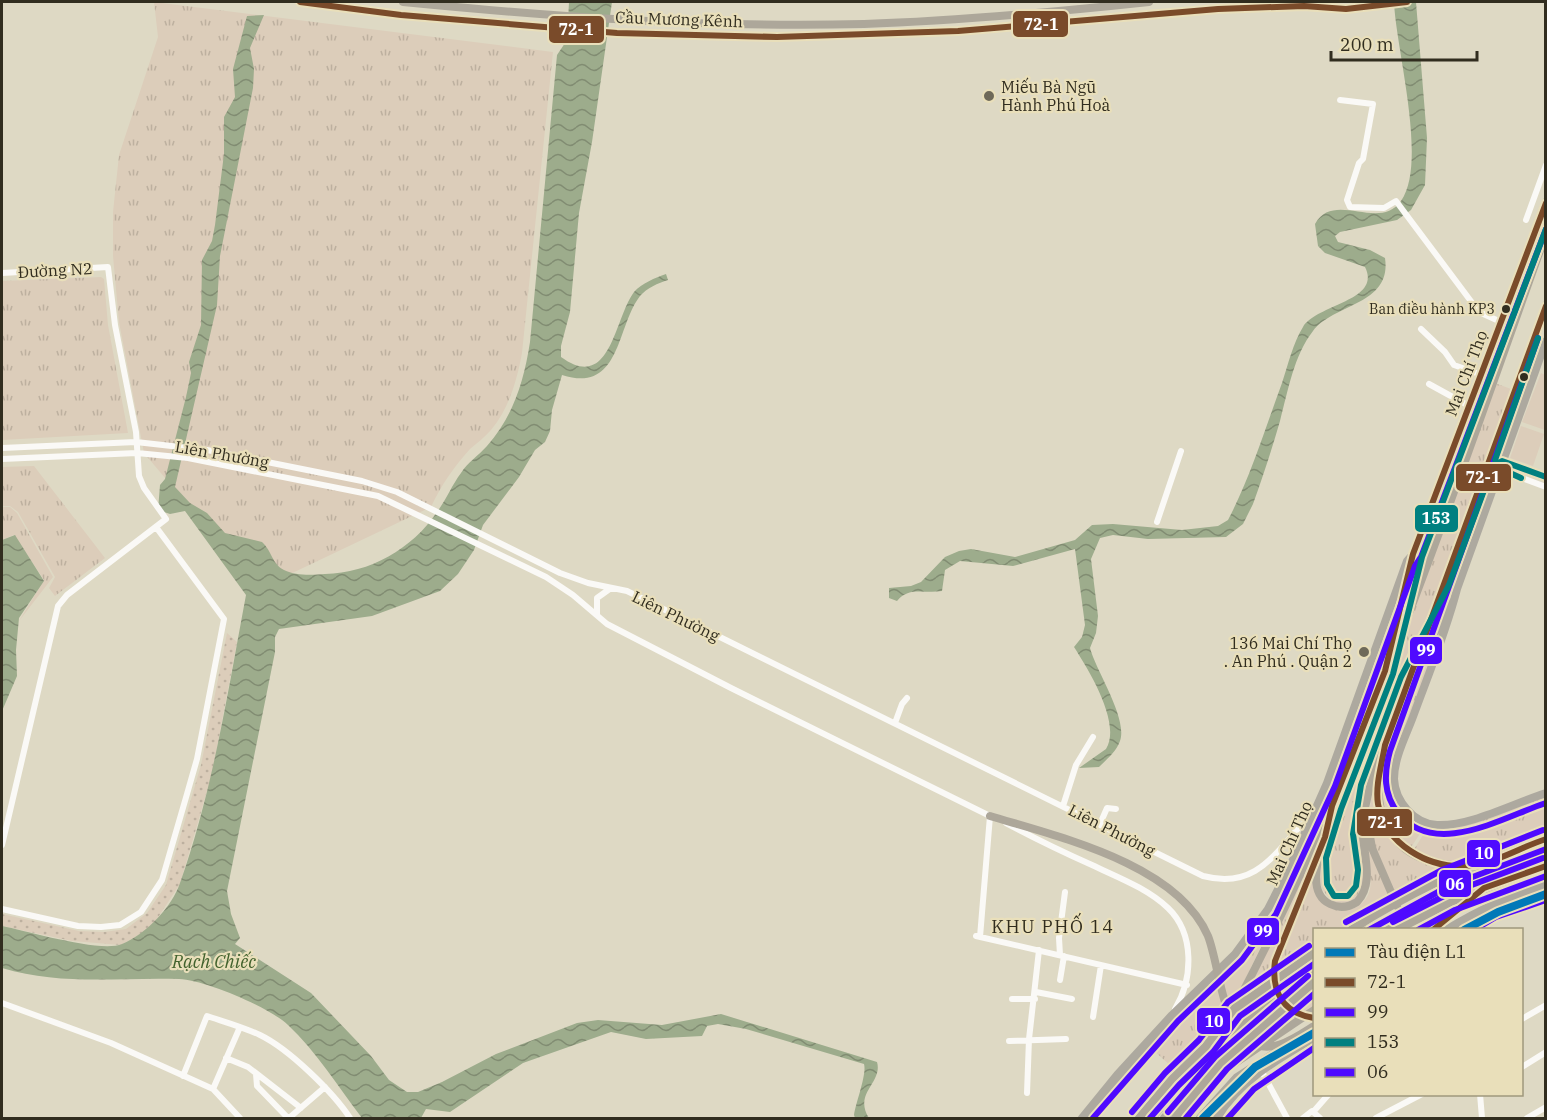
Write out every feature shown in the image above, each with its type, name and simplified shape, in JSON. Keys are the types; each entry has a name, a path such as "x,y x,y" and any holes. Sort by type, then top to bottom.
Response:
{"highway":[{"name":"Cầu Mương Kênh","path":"300,2 401,15 617,33 777,37 958,31 1190,10 1307,4 1327,9 1407,2"},
{"name":"Cầu Mương Kênh","path":"403,2 617,20 776,25 957,19 1149,2"},
{"path":"1327,9 1338,2"},
{"name":"Mai Chí Thọ","path":"1234,1009 1332,806 1459,474 1545,234"},
{"path":"1488,869 1423,858 1395,839 1382,818 1378,805 1377,788 1387,742 1408,680 1545,305"},
{"path":"1455,446 1459,474"},
{"path":"1446,470 1467,451"},
{"path":"1316,861 1317,879 1323,898 1339,907 1357,902 1367,883 1362,834 1366,801 1377,763 1387,742"},
{"path":"1366,801 1368,826 1376,859 1402,921"},
{"name":"Mai Chí Thọ","path":"1313,1018 1298,1015 1286,1008 1277,995 1273,977 1275,961 1316,861 1332,806"},
{"path":"990,816 1090,848 1134,868 1177,894 1201,922 1212,948 1230,1017 1244,1039 1260,1046 1278,1046 1313,1027"},
{"path":"1354,928 1421,889 1468,866 1545,839"},
{"path":"1511,860 1522,846"},
{"path":"1402,921 1488,869 1545,850"},
{"path":"1387,928 1448,896 1545,858"},
{"path":"1375,928 1402,921 1545,866"},
{"path":"1434,928 1484,888"},
{"path":"1139,1119 1184,1067 1204,1048 1234,1009 1313,954"},
{"path":"1164,1119 1181,1097 1238,1037 1313,966"},
{"path":"1216,1033 1230,1024 1284,974"},
{"path":"1287,990 1313,975"},
{"path":"1176,1117 1221,1063 1313,984"},
{"path":"1152,1119 1179,1083 1219,1044 1277,999"},
{"path":"1176,1117 1181,1097 1313,1011"},
{"path":"1204,1048 1219,1044"},
{"path":"1179,1083 1184,1067"}],"main road":[{"name":"Mai Chí Thọ","path":"1385,671 1413,554 1545,202"},
{"path":"1545,341 1457,589 1450,618 1401,750 1394,779 1397,795 1414,816 1430,824 1455,823 1545,793"},
{"name":"Mai Chí Thọ","path":"1312,823 1315,809 1377,650 1407,561 1413,554"},
{"path":"1408,680 1416,669 1457,589"},
{"name":"Mai Chí Thọ","path":"1174,1017 1226,964 1255,929 1280,887 1312,823 1379,654 1377,650"},
{"path":"1449,928 1485,906 1514,893 1543,888"},
{"path":"1459,928 1492,909 1543,888"},
{"path":"1082,1119 1117,1075 1174,1017"},
{"path":"1090,1119 1174,1017"},
{"path":"1217,1119 1233,1097 1262,1070 1270,1059 1313,1031"},
{"path":"1200,1119 1237,1077 1313,1038"}],"street":[{"path":"1340,100 1373,104 1363,159 1359,163 1347,200 1349,205 1358,209 1384,208 1393,200 1397,202 1424,235 1479,312 1501,322"},
{"path":"1526,220 1545,165"},
{"name":"Đường N2","path":"2,273 108,267 114,325 136,442"},
{"path":"1421,329 1445,352 1454,365 1482,375"},
{"path":"1429,384 1469,406"},
{"path":"2,845 58,606 67,595 166,519 141,484 136,442"},
{"name":"Liên Phường","path":"2,448 136,442 218,453 362,481 397,492 570,577 627,591 1196,873 1223,880 1241,878 1258,870 1315,809"},
{"path":"89,444 89,455"},
{"path":"1157,522 1181,451"},
{"name":"Liên Phường","path":"2,459 137,453 208,461 362,491 392,502 564,588 599,618 730,688 1126,881 1167,908 1177,920 1188,948 1187,986 1174,1017"},
{"path":"1504,461 1545,478"},
{"path":"1500,470 1545,487"},
{"path":"1524,479 1524,473 1532,473"},
{"path":"2,909 78,926 110,927 126,923 137,916 160,884 197,759 224,619 156,527"},
{"path":"599,618 595,608 597,598 604,591 614,588"},
{"path":"1382,763 1416,669"},
{"path":"895,723 902,704 908,698"},
{"path":"1063,806 1076,765 1093,736"},
{"path":"1100,824 1107,808 1116,809"},
{"path":"990,816 978,937 1187,986"},
{"name":"Liên Phường","path":"1301,825 1312,823"},
{"path":"1543,888 1545,900"},
{"path":"1060,980 1062,956 1059,938 1065,892"},
{"path":"1027,1093 1029,1039 1040,951"},
{"path":"1093,1017 1101,965"},
{"path":"1012,999 1035,996 1072,999"},
{"path":"2,1003 111,1042 213,1089 240,1119"},
{"path":"1523,1018 1545,1005"},
{"path":"183,1076 207,1016 262,1036 325,1087 349,1118"},
{"path":"213,1089 240,1027"},
{"path":"1009,1041 1066,1039"},
{"path":"1523,1066 1545,1052"},
{"path":"226,1058 256,1074 301,1108"},
{"path":"1262,1070 1287,1119"},
{"path":"256,1074 257,1086 289,1119 325,1087"},
{"path":"1303,1119 1314,1111 1327,1096"},
{"path":"1377,1119 1420,1096"},
{"path":"1480,1096 1482,1119"},
{"path":"1527,1119 1545,1107"},
{"path":"1314,1111 1320,1119"}],"green space":[{"path":"154,2 553,52 522,353 515,384 503,413 484,438 470,449 453,469 431,507 263,587 256,586 144,453 119,322 113,256 113,212 119,155 158,37"},
{"path":"101,277 104,279 108,325 128,433 2,440 2,281"},
{"path":"1541,373 1545,375 1545,430 1522,422"},
{"path":"1495,383 1511,389 1362,796 1360,851 1365,877 1355,901 1337,904 1326,895 1321,885 1322,860 1377,702"},
{"path":"1521,426 1544,434 1533,466 1510,458"},
{"path":"34,466 105,558 55,596 49,588 55,577 18,512 10,506 2,506 2,467"},
{"path":"2,507 10,507 17,513 53,577 19,621 44,580 14,535 2,540"},
{"path":"1446,619 1394,764 1398,804 1411,818 1425,826 1410,849 1395,832 1388,819 1381,797 1381,782 1394,735"},
{"path":"227,633 237,642 212,774 180,884 151,928 121,945 72,941 2,926 2,914 79,931 104,932 126,929 147,913 166,885 201,765"},
{"path":"1376,774 1377,812 1394,842 1453,869 1405,892 1345,928 1313,928 1313,949 1281,973 1279,960 1313,875 1315,884 1337,910 1354,908 1368,896 1370,882 1366,848"},
{"path":"1545,796 1545,834 1465,860 1432,858 1413,851 1428,827 1446,830 1459,827"},
{"path":"1320,835 1302,888 1274,952 1268,980 1244,998"},
{"path":"1288,891 1239,992 1212,1030 1180,1065 1171,1066 1153,1050 1245,955"},
{"path":"1313,991 1313,1008 1232,1060"}],"water":[{"name":"Rạch Chiếc","path":"569,2 612,2 592,142 579,213 570,312 561,346 561,357 578,366 591,366 601,359 609,348 634,292 645,283 666,274 668,280 653,286 640,296 606,367 596,375 581,378 562,375 552,410 550,431 545,442 535,450 519,477 483,525 474,550 458,574 440,591 372,616 279,629 275,637 275,652 227,891 231,914 240,938 235,944 311,993 371,1056 389,1080 407,1092 418,1092 496,1054 577,1023 598,1020 662,1025 721,1014 877,1062 876,1076 864,1102 869,1118 855,1118 854,1115 863,1081 864,1064 746,1029 718,1024 707,1026 702,1036 646,1039 611,1032 523,1063 450,1112 426,1109 421,1118 362,1118 318,1058 288,1025 267,1010 220,989 179,979 68,979 24,974 2,968 2,926 98,946 122,944 149,927 176,892 202,812 219,740 246,595 185,511 170,514 158,510 160,485 165,479 191,373 189,362 201,325 202,260 212,241 215,225 224,154 224,117 235,97 233,69 247,16 264,15 250,48 254,69 253,88 220,256 217,305 175,487 190,503 207,513 225,533 262,542 284,570 315,575 342,573 374,564 402,548 415,537 437,512 464,469 496,435 516,398 530,342 557,55 567,40"},
{"path":"1394,2 1416,2 1427,138 1425,185 1411,210 1397,220 1340,232 1335,236 1338,242 1370,250 1385,258 1385,273 1380,285 1371,294 1323,322 1306,341 1292,374 1277,431 1253,504 1243,524 1226,537 1148,539 1113,535 1100,538 1091,559 1098,616 1096,633 1090,648 1116,708 1121,731 1116,749 1099,767 1079,768 1106,749 1110,738 1110,725 1101,696 1074,647 1082,637 1085,625 1075,549 1013,566 960,561 945,570 942,591 912,592 897,601 889,598 889,588 911,586 921,582 945,557 959,551 971,549 1015,557 1075,540 1092,525 1113,524 1182,530 1218,526 1228,520 1251,469 1299,333 1310,319 1357,295 1368,278 1365,267 1325,253 1318,246 1315,224 1323,215 1333,210 1381,213 1392,209 1401,201 1409,184 1412,161 1411,134"},
{"path":"15,535 44,581 19,618 16,650 17,676 2,711 2,540"}],"metro line":[{"name":"L1","path":"1468,928 1498,912 1546,894"},
{"name":"L1","path":"1203,1118 1255,1067 1313,1034"}],"transit line":[{"name":"72-1","path":"300,2 401,15 617,33 777,37 958,31 1218,9 1304,6 1346,9 1407,2"},
{"name":"72-1","path":"1313,1018 1294,1011 1281,999 1275,982 1275,961 1325,837 1332,806 1385,671 1413,554 1546,203"},
{"name":"99","path":"1093,1118 1178,1021 1242,960 1276,914 1335,786 1415,566 1421,557 1546,229"},
{"name":"153","path":"1546,229 1422,557 1393,674 1341,809 1326,858 1327,884 1334,896 1348,896 1356,886 1358,870 1353,834 1361,785 1401,677 1449,585 1493,466 1502,461 1546,477"},
{"name":"72-1","path":"1546,306 1385,745 1377,797 1382,818 1389,831 1399,842 1411,851 1438,863 1453,866 1478,865 1546,839"},
{"name":"99","path":"1538,338 1390,751 1386,783 1387,791 1398,813 1413,826 1431,833 1450,834 1470,830 1546,803"},
{"name":"153","path":"1521,478 1499,468 1495,460 1538,338"},
{"name":"10","path":"1346,922 1442,870 1543,830"},
{"name":"06","path":"1373,928 1449,886 1546,849"},
{"name":"10","path":"1393,922 1448,894 1543,858"},
{"name":"72-1","path":"1435,928 1484,888 1546,866"},
{"name":"06","path":"1422,928 1455,910 1546,876"},
{"name":"99","path":"1477,928 1496,917 1546,900"},
{"name":"10","path":"1132,1112 1165,1073 1199,1040 1228,1002 1309,946"},
{"name":"06","path":"1150,1118 1179,1085 1213,1052 1240,1016 1313,965"},
{"name":"10","path":"1168,1112 1215,1057 1308,976"},
{"name":"06","path":"1186,1118 1227,1069 1313,995"},
{"name":"99","path":"1228,1118 1254,1089 1313,1049"}],"place":[{"name":"Miếu Bà Ngũ Hành Phú Hoà","path":"989,96"},
{"name":"Ban điều hành KP3","path":"1506,309"},
{"name":"136 Mai Chí Thọ . An Phú . Quận 2","path":"1364,652"}],"district":[{"name":"KHU PHỐ 14","path":"1053,926"}]}
